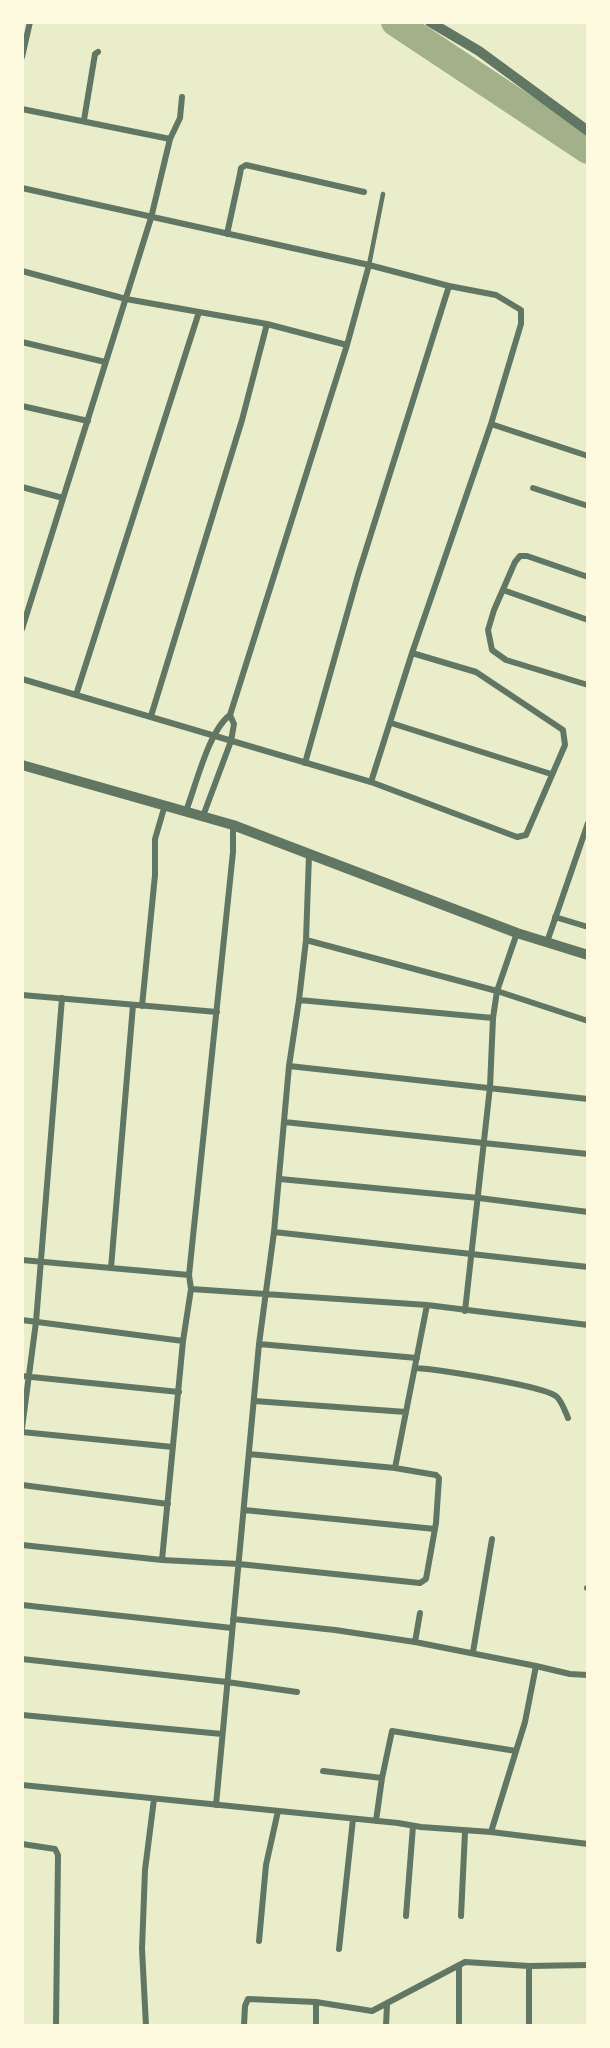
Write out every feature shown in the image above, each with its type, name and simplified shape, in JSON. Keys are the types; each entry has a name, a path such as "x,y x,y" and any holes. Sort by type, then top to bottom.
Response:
{"street":[{"path":"22,57 30,22"},
{"path":"430,22 479,51 588,131"},
{"path":"84,120 95,54 98,52"},
{"path":"22,629 151,218 170,139 180,118 182,97"},
{"path":"22,109 170,139"},
{"path":"227,234 241,168 246,165 364,192"},
{"path":"22,188 496,295 521,310 521,324 491,424 412,653 371,782"},
{"path":"186,811 213,735 220,722 230,715 347,345 369,265"},
{"path":"22,271 126,299 267,324 347,345"},
{"path":"305,763 358,575 449,286"},
{"path":"76,695 199,312"},
{"path":"150,716 242,420 267,324"},
{"path":"22,342 105,362"},
{"path":"22,406 88,421"},
{"path":"491,424 588,456"},
{"path":"22,487 63,498"},
{"path":"533,488 588,506"},
{"path":"588,577 520,556 515,561 488,630 492,650 506,660 588,684"},
{"path":"503,590 588,620"},
{"path":"22,679 371,782 517,837 526,835 565,744 563,730 476,672 412,653"},
{"path":"203,816 231,741 234,724 230,715"},
{"path":"391,723 551,774"},
{"path":"22,765 233,825 517,933 588,955"},
{"path":"142,1005 155,875 155,839 165,805"},
{"path":"547,942 588,822"},
{"path":"162,1560 183,1341 191,1289 189,1275 233,852 233,825"},
{"path":"216,1805 259,1344 280,1179 289,1066 300,1000 306,939 309,855"},
{"path":"555,917 588,927"},
{"path":"465,1311 490,1087 492,1018 497,992 517,933"},
{"path":"306,939 497,992 588,1021"},
{"path":"22,995 217,1012"},
{"path":"62,998 36,1322 26,1376 22,1430 173,1448"},
{"path":"300,1000 492,1018"},
{"path":"111,1268 133,1005"},
{"path":"289,1066 588,1099"},
{"path":"284,1122 588,1154"},
{"path":"280,1179 479,1198 588,1212"},
{"path":"274,1232 588,1267"},
{"path":"22,1260 189,1275"},
{"path":"191,1289 426,1305 588,1325"},
{"path":"394,1468 426,1305"},
{"path":"22,1320 183,1341"},
{"path":"259,1344 417,1358"},
{"path":"415,1368 434,1369 548,1392 556,1396 568,1418"},
{"path":"26,1376 178,1392"},
{"path":"254,1401 406,1412"},
{"path":"22,1545 420,1583 426,1579 440,1483 436,1475 394,1468 249,1454"},
{"path":"22,1485 168,1504"},
{"path":"244,1510 435,1529"},
{"path":"472,1652 492,1539"},
{"path":"22,1605 232,1628"},
{"path":"415,1642 420,1613"},
{"path":"233,1620 335,1630 415,1642 570,1674 588,1675"},
{"path":"22,1659 297,1692"},
{"path":"491,1832 525,1722 536,1666"},
{"path":"22,1715 222,1734"},
{"path":"376,1821 392,1731 516,1751"},
{"path":"323,1772 382,1778"},
{"path":"22,1785 278,1810 465,1832 491,1832 588,1845"},
{"path":"146,2025 142,1949 145,1870 153,1799"},
{"path":"259,1941 266,1865 278,1810"},
{"path":"339,1949 353,1819"},
{"path":"406,1916 413,1826"},
{"path":"460,1916 465,1832"},
{"path":"22,1844 49,1847 55,1849 58,1855 56,2025"},
{"path":"244,2025 245,2006 248,1999 316,2002 372,2011 465,1962 529,1966 588,1965"},
{"path":"459,1965 459,2025"},
{"path":"529,1966 529,2025"},
{"path":"316,2002 316,2025"},
{"path":"386,2025 387,2005"}],"lane":[{"path":"369,265 383,194"}],"waterway":[{"path":"395,22 588,150"}]}
